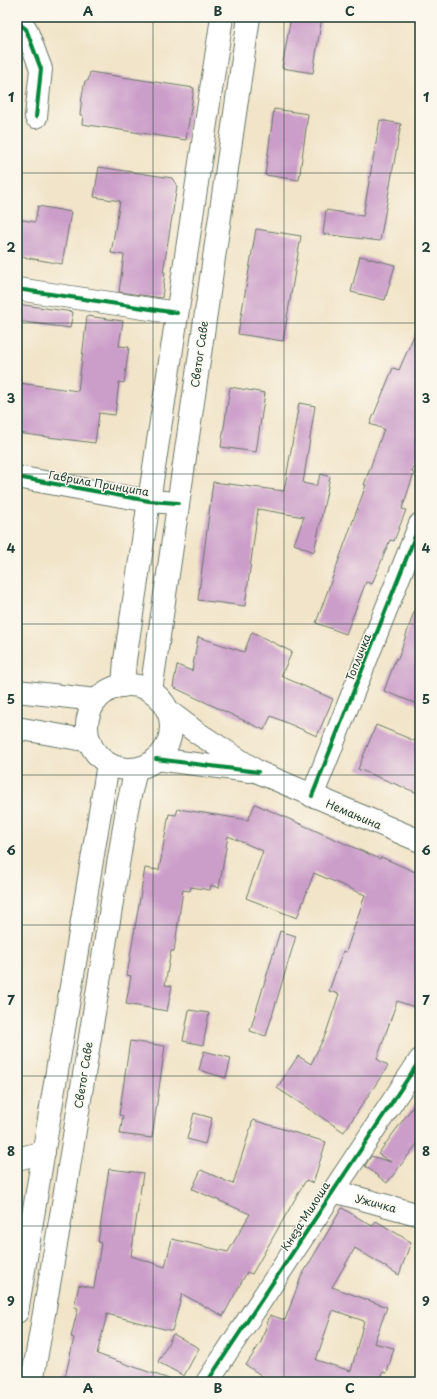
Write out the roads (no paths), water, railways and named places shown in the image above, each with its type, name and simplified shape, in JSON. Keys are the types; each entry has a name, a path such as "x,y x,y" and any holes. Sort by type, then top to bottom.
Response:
{"main road":[{"path":"123,686 149,501 222,17"},
{"name":"Светог Саве","path":"151,691 248,17"},
{"path":"17,22 26,29 41,69 36,117"},
{"path":"17,289 177,313"},
{"name":"Гаврила Принципа","path":"17,477 149,501 178,503"},
{"name":"Топличка","path":"312,796 420,524"},
{"path":"123,686 139,687 151,691 158,695 167,710 171,723 170,736 165,749 156,759 146,766 136,769 123,769 108,764 99,757 87,732 88,718 96,700 113,688 123,686"},
{"path":"17,691 96,700"},
{"name":"Немањина","path":"167,710 196,732 258,772 420,841"},
{"path":"17,728 90,741"},
{"path":"156,759 258,772"},
{"path":"17,1312 108,764"},
{"name":"Светог Саве","path":"32,1382 63,1204 127,809 136,769"},
{"name":"Кнеза Милоша","path":"207,1382 420,1060"},
{"path":"17,1159 44,1152"},
{"name":"Ужичка","path":"333,1190 420,1215"}]}
